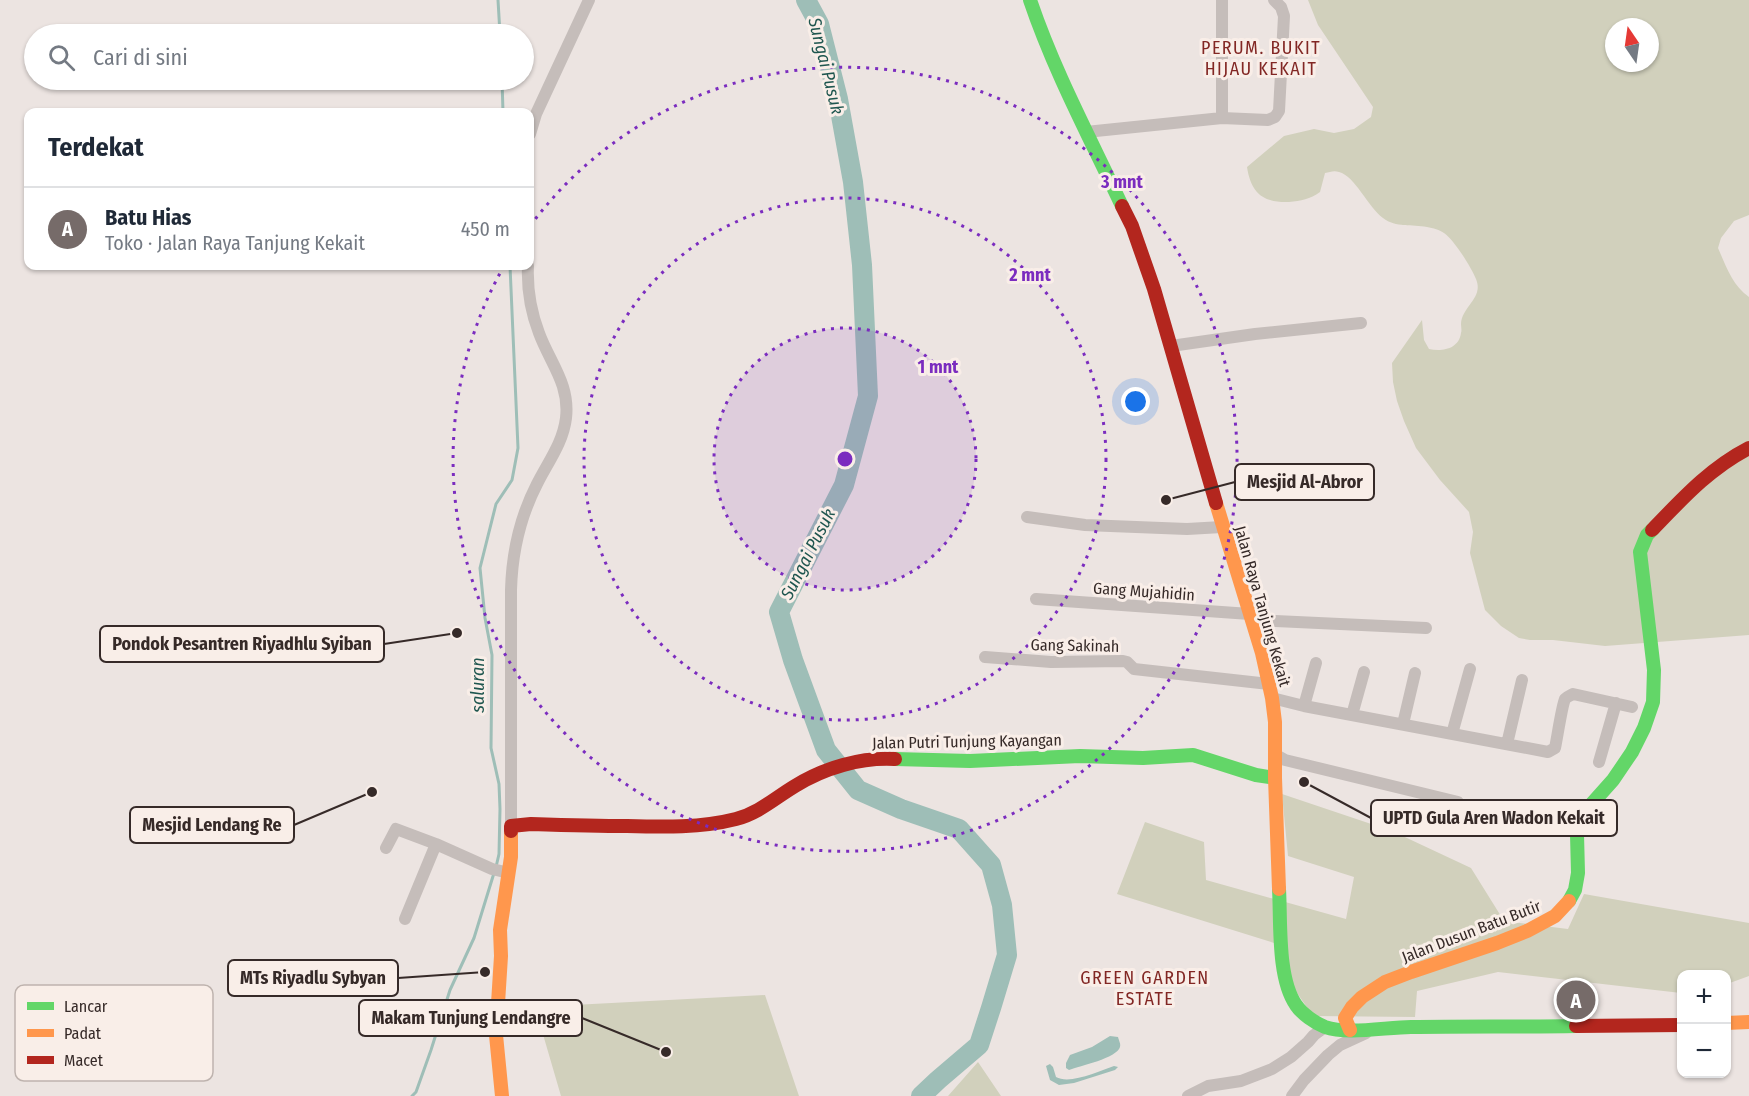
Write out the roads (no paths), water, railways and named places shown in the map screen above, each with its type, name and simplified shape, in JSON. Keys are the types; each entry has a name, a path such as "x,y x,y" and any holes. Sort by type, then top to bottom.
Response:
{"street":[{"path":"534,121 589,0"},
{"name":"Jalan Raya Tanjung Kekait","path":"1030,0 1038,24 1086,132 1132,226 1154,289 1222,527 1262,653 1271,691 1276,755 1282,958 1287,988 1296,1006 1309,1018 1325,1027 1350,1030 1677,1024"},
{"path":"1222,0 1222,118"},
{"path":"1086,132 1222,118 1268,120 1274,118 1278,114 1284,16 1281,7 1274,0"},
{"path":"502,1096 496,1035 501,956 502,871 511,857 513,558 530,498 562,437 567,408 563,382 534,318 528,287 528,270"},
{"path":"1171,346 1255,334 1361,323"},
{"name":"Jalan Dusun Batu Butir","path":"1350,1030 1345,1018 1350,1008 1372,990 1396,977 1515,935 1553,917 1567,906 1579,878 1580,855 1577,829 1580,819 1637,744 1653,702 1654,669 1640,552 1644,540 1704,477 1737,453 1749,448"},
{"path":"1027,517 1084,525 1187,529 1222,527"},
{"name":"Gang Mujahidin","path":"1035,600 1426,628"},
{"name":"Gang Sakinah","path":"985,657 1051,662 1124,661 1135,669 1271,691 1304,706 1548,752 1555,748 1564,702 1570,695 1616,703"},
{"path":"1304,706 1316,663"},
{"path":"1452,734 1470,669"},
{"path":"1352,715 1364,672"},
{"path":"1403,724 1415,673"},
{"path":"1507,744 1522,680"},
{"path":"1599,762 1616,703 1632,707"},
{"name":"Jalan Putri Tunjung Kayangan","path":"511,826 531,824 658,827 697,825 736,819 754,813 796,785 827,771 857,761 888,757 970,761 1080,756 1143,758 1183,754 1256,775 1275,778"},
{"path":"1276,755 1285,760 1458,802"},
{"path":"386,848 396,829 502,871"},
{"path":"405,919 436,844"},
{"path":"1731,1023 1749,1022"},
{"path":"1188,1096 1208,1086 1241,1081 1272,1069 1291,1057 1325,1027"},
{"path":"1292,1096 1304,1080 1340,1045 1375,1029"}],"water":[{"path":"1110,1036 1118,1037 1120,1046 1112,1055 1069,1070 1066,1068 1070,1055 1092,1047"},
{"path":"1050,1064 1056,1077 1062,1079 1085,1076 1114,1066 1118,1067 1074,1083 1059,1085 1050,1080 1046,1066"}],"waterway":[{"name":"saluran","path":"498,0 499,24"},
{"name":"Sungai Pusuk","path":"806,0 819,24 838,99 853,182 862,265 868,396 844,485 779,612 793,660 826,750 858,790 901,809 959,829 991,865 1002,905 1007,955 979,1045 921,1096"},
{"name":"saluran","path":"502,90 503,108"},
{"name":"saluran","path":"496,867 499,854 499,784 491,748 492,655 485,618 480,568 496,504 512,480 518,448 510,270"},
{"name":"saluran","path":"412,1096 416,1092 450,990 474,938 494,873"}],"place":[{"name":"Mesjid Al-Abror","path":"1166,500"},
{"name":"Pondok Pesantren Riyadhlu Syiban","path":"457,633"},
{"name":"UPTD Gula Aren Wadon Kekait","path":"1304,782"},
{"name":"Mesjid Lendang Re","path":"372,792"},
{"name":"MTs Riyadlu Sybyan","path":"485,972"},
{"name":"Batu Hias","path":"1576,1000"},
{"name":"Makam Tunjung Lendangre","path":"666,1052"}],"district":[{"name":"PERUM. BUKIT HIJAU KEKAIT","path":"1261,58"},
{"name":"GREEN GARDEN ESTATE","path":"1145,988"}]}
